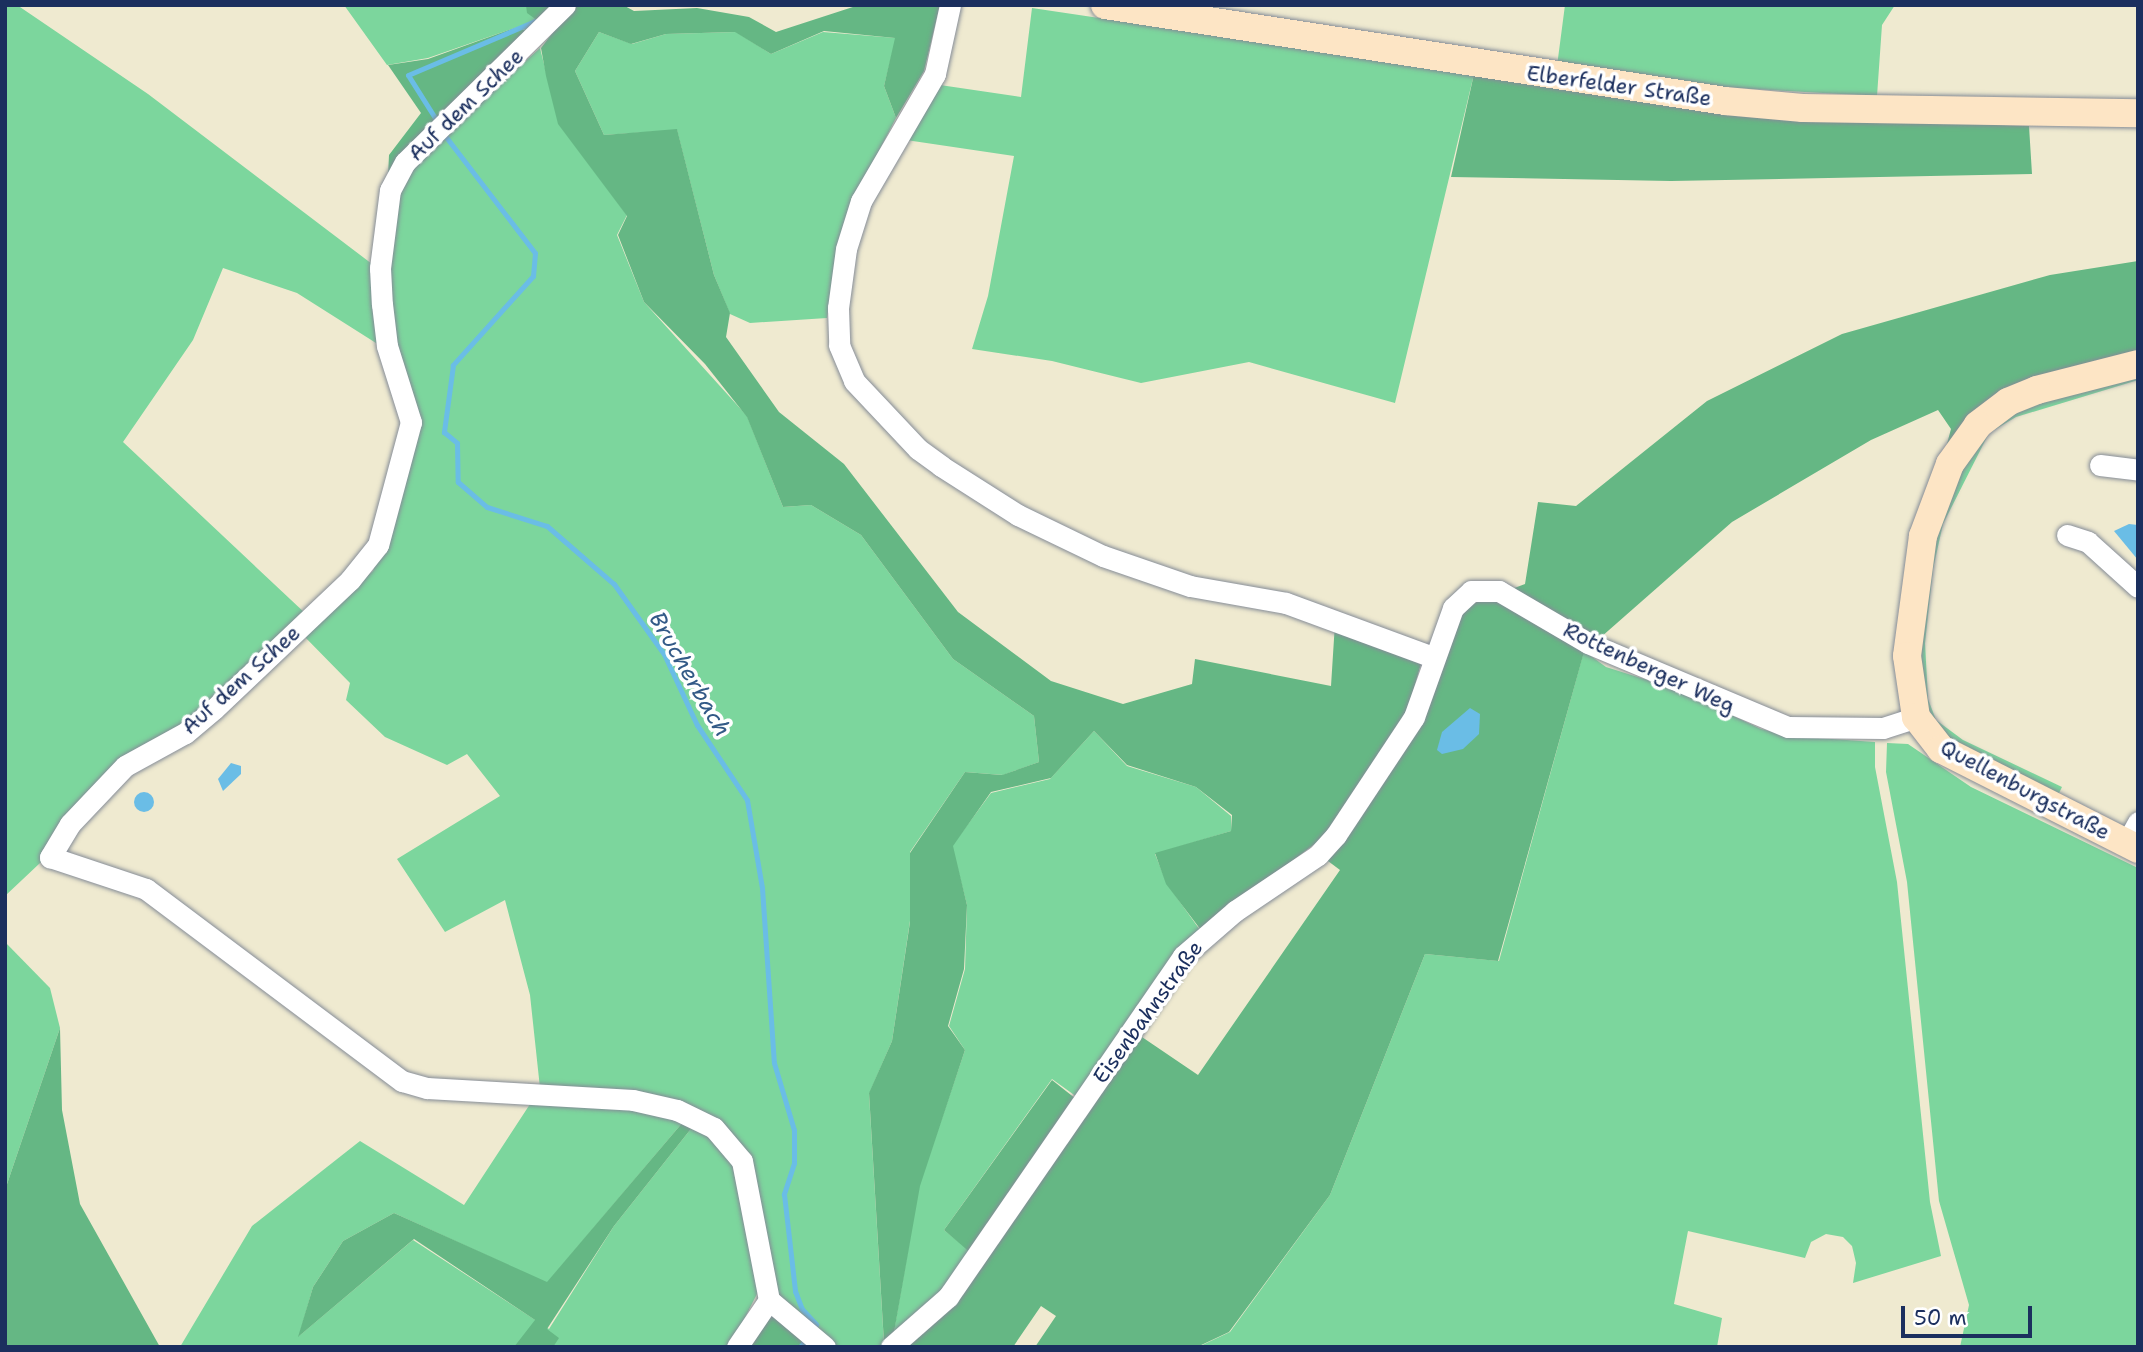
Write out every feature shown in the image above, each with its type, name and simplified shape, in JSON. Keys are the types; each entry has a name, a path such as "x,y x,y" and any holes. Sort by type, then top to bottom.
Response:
{"main road":[{"name":"Elberfelder Straße","path":"1104,5 1725,102 1802,108 2138,113"},
{"path":"1913,706 1910,617 1923,536 1941,484 1961,446 1978,425 2008,402 2056,383 2138,364"},
{"name":"Quellenburgstraße","path":"1913,706 1934,743 1963,763 2134,838"}],"street":[{"name":"Auf dem Schee","path":"565,5 405,162 390,190 380,268 382,304 387,346 411,422 378,545 350,580 214,709 185,733 125,766 70,824 50,858 146,889 402,1081 427,1088 634,1100 677,1110 714,1128 742,1161 769,1300"},
{"path":"950,5 935,74 862,201 846,249 838,308 839,345 854,381 918,449 1018,515 1079,544 1190,586 1286,603 1433,657"},
{"path":"2100,465 2138,470"},
{"path":"2067,534 2088,542 2138,587"},
{"name":"Rottenberger Weg","path":"1433,657 1461,598 1471,591 1499,591 1588,643 1788,727 1883,728 1913,706"},
{"name":"Eisenbahnstraße","path":"891,1347 948,1297 1183,956 1235,911 1318,855 1336,835 1414,717 1433,657"},
{"path":"737,1347 769,1300 825,1347"}],"green space":[{"path":"5,5 17,5 148,94 376,267 387,350 297,293 223,268 193,340 123,442 306,614 189,723 122,763 57,847 5,896"},
{"path":"344,5 563,5 539,35 517,27 428,58 387,65"},
{"path":"526,5 561,5 545,26 527,13"},
{"path":"574,5 623,5 634,11 697,8 749,17 776,32 859,5 940,5 924,71 896,118 884,86 895,38 824,31 771,54 735,32 666,34 631,44 599,32 575,71 604,135 677,129 714,275 730,313 726,337 779,412 844,464 958,612 1051,681 1123,704 1192,684 1195,659 1331,686 1335,623 1422,660 1407,713 1329,833 1201,930 1166,884 1155,853 1231,831 1232,815 1196,787 1127,765 1094,731 1051,778 991,792 953,846 967,905 964,969 948,1026 965,1050 920,1186 893,1338 884,1343 869,1093 892,1041 910,922 910,853 965,772 1002,775 1039,762 1034,716 953,659 861,535 811,505 783,507 747,417 705,364 644,302 618,235 627,216 558,124 546,76 541,48"},
{"path":"1565,5 1895,5 1882,25 1877,96 1697,86 1557,66"},
{"path":"1032,8 1474,74 1395,403 1249,362 1141,383 1052,361 972,349 988,296 1014,156 906,140 940,85 1021,97"},
{"path":"517,27 539,36 388,177 389,155 421,113 388,65 428,59"},
{"path":"599,32 632,44 666,34 736,32 771,54 823,32 896,38 884,86 896,118 870,168 835,267 827,318 750,323 730,314 714,275 677,130 604,135 575,71"},
{"path":"540,48 559,124 627,215 617,235 644,302 747,416 783,507 811,505 861,535 953,659 1034,716 1039,762 1003,775 965,772 910,852 910,921 892,1041 869,1094 884,1344 879,1347 836,1347 817,1335 771,1288 756,1221 720,1129 540,1088 530,995 505,900 445,932 397,859 500,796 467,754 447,765 385,737 346,700 350,683 300,632 373,571 410,464 387,306 397,195 409,166"},
{"path":"1474,74 1812,118 2029,126 2032,174 1671,181 1451,177"},
{"path":"2138,261 2138,352 2072,368 1944,455 1951,429 1938,410 1871,440 1732,522 1584,652 1498,961 1425,954 1330,1195 1229,1332 1197,1347 1035,1347 1056,1316 1041,1306 1013,1347 903,1347 980,1261 944,1230 1052,1080 1090,1110 1139,1035 1198,1075 1340,870 1324,858 1340,840 1447,634 1467,606 1525,584 1538,502 1576,506 1707,401 1842,334 2050,275"},
{"path":"2138,372 2138,380 2016,417 1989,433 1943,524 1933,569 1925,643 1928,699 1936,720 1963,740 2062,787 2056,799 1964,753 1924,711 1919,687 1929,546 1963,458 2011,410"},
{"path":"1584,651 1606,667 1676,689 1761,729 1789,736 1875,742 1875,767 1897,882 1930,1202 1941,1256 1853,1283 1856,1263 1852,1246 1843,1237 1826,1234 1811,1242 1805,1258 1688,1231 1674,1304 1722,1318 1717,1347 1198,1347 1230,1332 1330,1195 1425,954 1499,961"},
{"path":"1094,731 1127,766 1196,787 1231,816 1231,831 1155,854 1167,884 1200,930 1077,1097 1052,1079 944,1230 971,1252 942,1292 893,1337 919,1186 965,1050 949,1026 965,969 967,905 952,846 991,793 1050,779"},
{"path":"1887,743 1908,744 1971,787 2138,868 2138,1347 1960,1347 1969,1305 1939,1201 1907,882 1886,772"},
{"path":"5,942 50,988 60,1028 5,1190"},
{"path":"60,1028 62,1110 80,1204 160,1347 5,1347 5,1190"},
{"path":"534,1098 634,1105 683,1122 547,1283 394,1213 343,1241 313,1287 299,1336 413,1240 549,1329 614,1226 694,1125 731,1157 758,1292 730,1347 180,1347 252,1226 360,1141 464,1205"},
{"path":"683,1122 694,1125 614,1226 547,1329 559,1338 553,1347 514,1347 535,1320 414,1239 298,1337 313,1287 343,1241 394,1213 547,1282"},
{"path":"772,1311 817,1347 742,1347"}],"water":[{"path":"2129,524 2138,525 2138,560 2114,531"},
{"path":"1470,708 1480,714 1479,734 1463,749 1442,754 1437,750 1442,732"},
{"path":"231,763 241,766 241,774 223,791 218,779"},
{"path":"144,792 151,795 154,802 151,809 144,812 137,809 134,802 137,795"}],"waterway":[{"name":"Brucherbach","path":"437,121 408,75 535,21"},
{"name":"Brucherbach","path":"446,137 535,253 533,276 453,365 444,432 457,443 458,482 487,507 547,526 614,584 664,654 697,725 747,800 762,888 774,1063 794,1130 794,1163 784,1194 795,1291 802,1309 816,1324"},
{"name":"Brucherbach","path":"800,1347 803,1343"}]}
